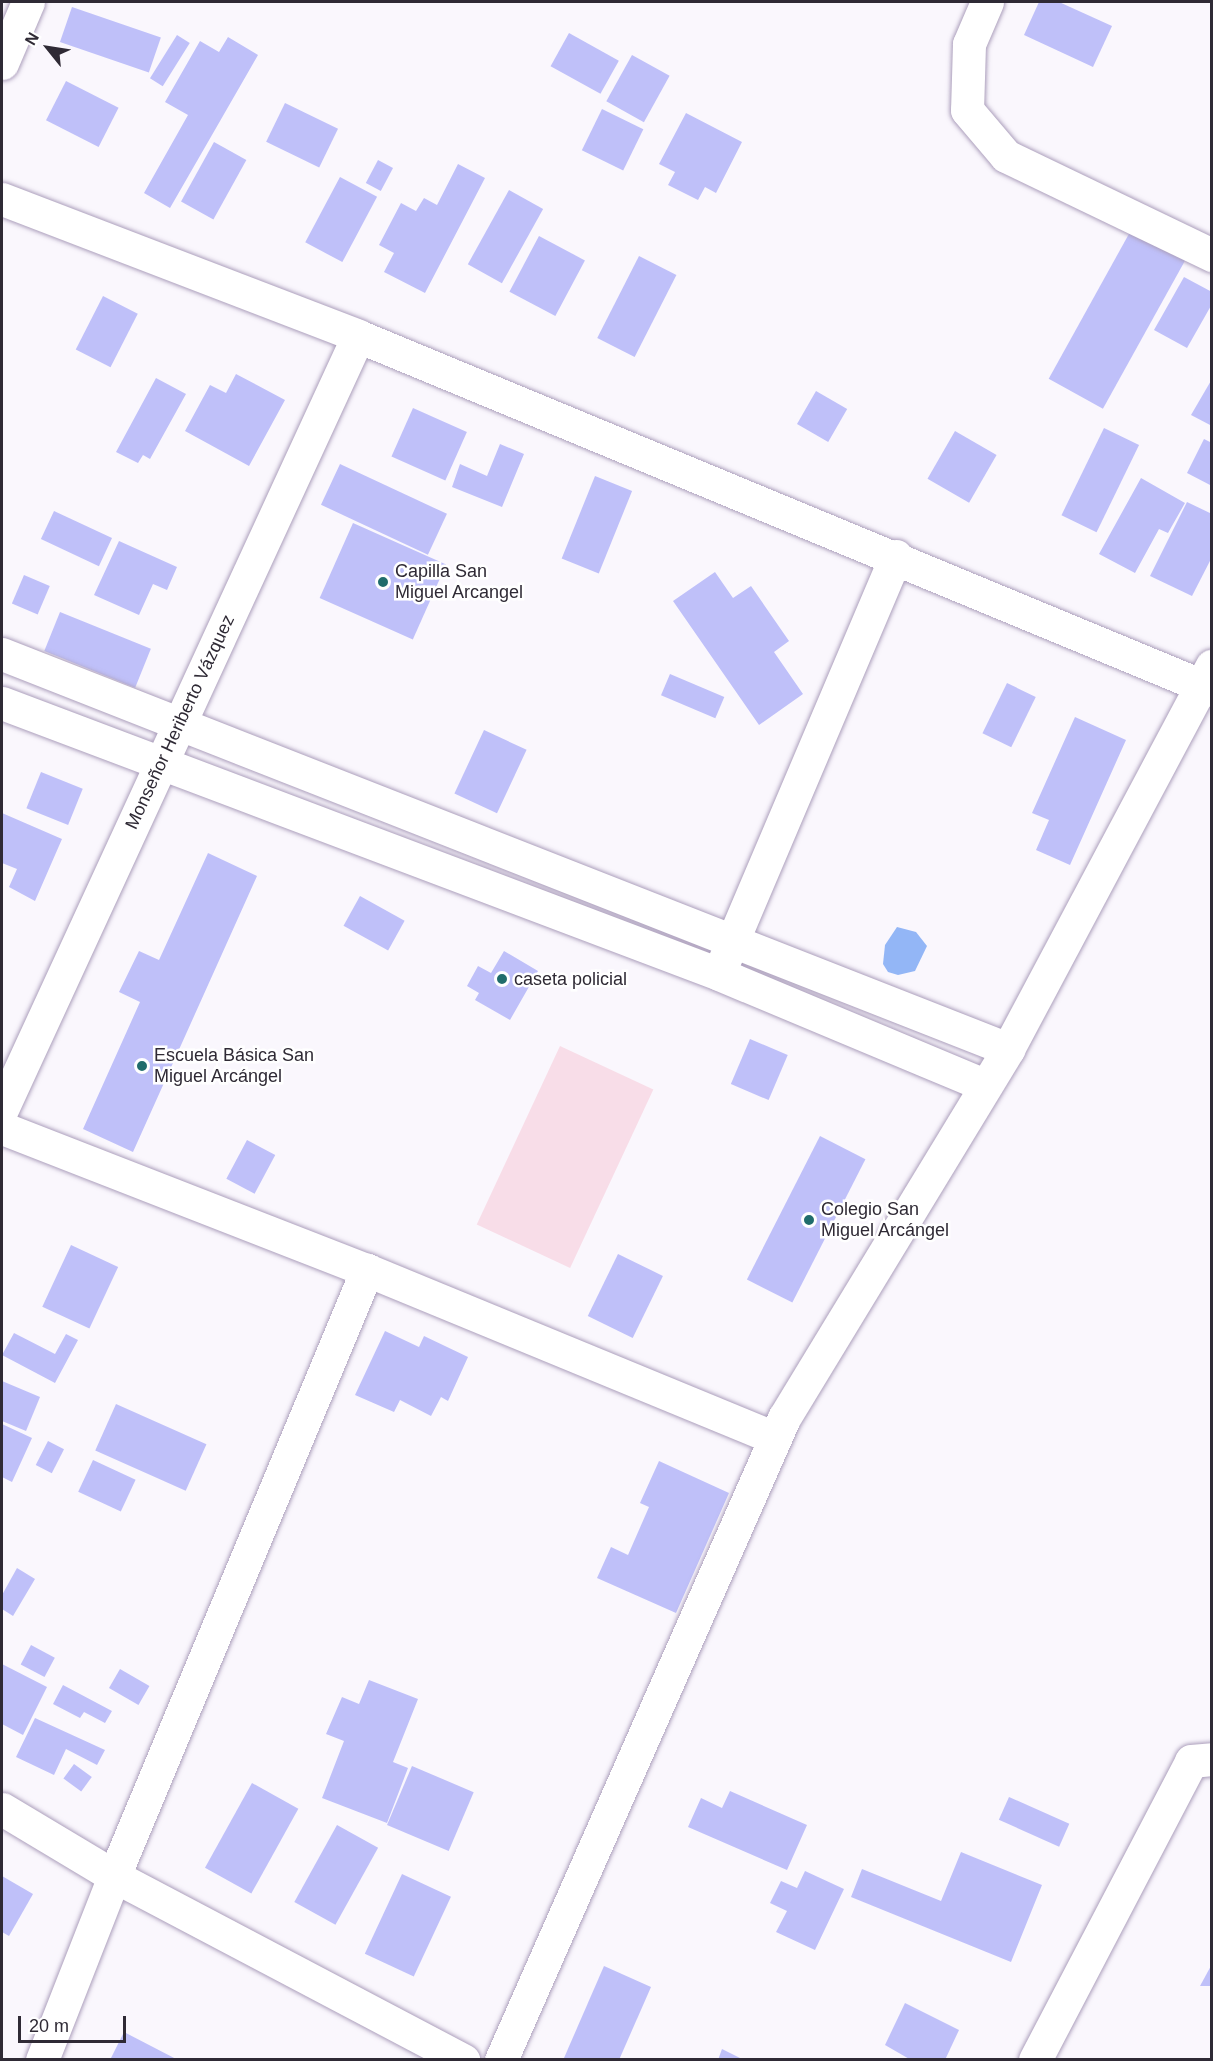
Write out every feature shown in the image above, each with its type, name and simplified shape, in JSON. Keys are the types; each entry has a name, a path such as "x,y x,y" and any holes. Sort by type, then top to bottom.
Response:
{"street":[{"path":"2,63 28,2"},
{"path":"987,2 969,44 966,110 1006,156 1212,255"},
{"path":"2,199 358,336 1208,681 1008,1048 775,1438 501,2060"},
{"name":"Monseñor Heriberto Vázquez","path":"2,1108 358,336"},
{"path":"719,974 896,556"},
{"path":"2,654 178,725 1008,1048"},
{"path":"2,703 719,974 985,1085"},
{"path":"2,1128 367,1270 775,1438"},
{"path":"42,2060 114,1876 367,1270"},
{"path":"1035,2060 1191,1761 1212,1759"},
{"path":"2,1809 114,1876 463,2060"}],"shaded area":[{"path":"560,1046 653,1090 570,1268 477,1225"}],"water":[{"path":"897,927 916,932 927,946 915,971 898,975 888,972 883,964 885,945"}],"building":[{"path":"1039,2 1059,2 1112,26 1093,67 1024,35"},
{"path":"72,7 161,38 149,73 60,42"},
{"path":"569,33 619,61 600,94 551,66"},
{"path":"177,35 190,43 163,86 150,78"},
{"path":"228,37 258,55 170,208 144,193 188,115 165,102 200,41 219,52"},
{"path":"632,55 670,76 644,122 606,101"},
{"path":"66,81 119,108 99,147 46,120"},
{"path":"285,103 338,129 319,168 266,142"},
{"path":"602,109 643,129 623,171 582,150"},
{"path":"686,113 742,142 716,193 705,187 698,200 668,185 675,172 659,164"},
{"path":"214,142 246,160 213,219 181,201"},
{"path":"378,160 393,168 381,191 366,183"},
{"path":"458,164 485,178 425,293 384,272 394,253 379,245 401,203 416,211 424,198 437,205"},
{"path":"340,177 377,197 342,262 305,242"},
{"path":"509,190 543,209 502,283 468,264"},
{"path":"1135,223 1189,253 1103,409 1049,379"},
{"path":"539,236 585,260 555,316 509,292"},
{"path":"639,256 676,275 635,357 597,338"},
{"path":"1184,277 1212,292 1212,304 1187,348 1154,330"},
{"path":"103,296 138,314 111,367 76,349"},
{"path":"236,374 285,400 249,466 185,431 210,385 226,393"},
{"path":"156,378 186,394 150,459 143,455 138,463 116,452"},
{"path":"1212,379 1212,426 1191,415"},
{"path":"816,391 847,409 828,442 797,424"},
{"path":"413,408 467,432 445,480 391,456"},
{"path":"1104,428 1139,445 1097,532 1061,515"},
{"path":"955,431 997,455 969,503 928,479"},
{"path":"1204,439 1212,443 1212,486 1187,473"},
{"path":"500,444 524,454 502,507 452,487 460,464 487,476"},
{"path":"340,464 447,514 428,555 321,505"},
{"path":"595,476 632,491 599,574 562,559"},
{"path":"1141,478 1185,503 1168,533 1159,529 1135,573 1099,554"},
{"path":"1187,502 1212,514 1212,557 1192,596 1150,576"},
{"path":"54,511 112,538 99,566 41,539"},
{"name":"Capilla San Miguel Arcangel","path":"353,523 446,564 413,639 320,598"},
{"path":"119,541 177,567 167,590 153,584 139,615 94,595"},
{"path":"715,572 733,598 751,586 789,641 774,652 803,694 759,725 673,601"},
{"path":"24,575 50,586 38,614 12,604"},
{"path":"60,612 151,649 135,688 44,651"},
{"path":"670,674 724,697 715,718 661,695"},
{"path":"1007,683 1036,697 1011,747 982,733"},
{"path":"1075,717 1126,740 1070,865 1036,850 1049,820 1032,813"},
{"path":"484,730 527,750 497,813 454,793"},
{"path":"41,772 83,789 68,825 26,808"},
{"path":"2,813 62,839 35,901 9,887 17,869 2,863"},
{"name":"Escuela Básica San Miguel Arcángel","path":"208,853 257,876 133,1152 83,1129 140,1002 119,992 139,951 159,960"},
{"path":"360,896 405,921 388,950 344,926"},
{"name":"caseta policial","path":"504,951 538,971 510,1020 475,1000 479,993 467,986 478,966 491,973"},
{"path":"750,1039 788,1055 769,1100 731,1084"},
{"name":"Colegio San Miguel Arcángel","path":"820,1136 865,1159 792,1303 747,1279"},
{"path":"247,1140 275,1155 255,1194 226,1179"},
{"path":"71,1245 118,1267 89,1329 42,1307"},
{"path":"618,1254 663,1276 633,1338 588,1316"},
{"path":"385,1331 419,1347 424,1336 468,1357 448,1401 441,1397 431,1416 400,1400 394,1412 355,1395"},
{"path":"14,1333 55,1354 66,1334 78,1340 55,1383 2,1355"},
{"path":"2,1381 40,1397 26,1431 2,1421"},
{"path":"116,1404 206,1444 186,1491 95,1451"},
{"path":"2,1424 32,1438 12,1482 2,1477"},
{"path":"48,1441 64,1449 52,1473 36,1465"},
{"path":"93,1460 136,1480 121,1512 78,1492"},
{"path":"659,1461 729,1493 676,1613 597,1578 611,1547 628,1555 649,1507 640,1503"},
{"path":"17,1568 35,1579 13,1616 2,1609 2,1595"},
{"path":"31,1645 55,1658 45,1677 21,1664"},
{"path":"2,1664 47,1687 23,1735 2,1724"},
{"path":"120,1669 149,1686 138,1705 109,1688"},
{"path":"369,1680 418,1699 393,1762 408,1768 387,1823 322,1798 344,1741 326,1734 342,1697 359,1704"},
{"path":"63,1685 112,1711 105,1723 84,1712 80,1718 53,1704"},
{"path":"35,1718 105,1750 97,1765 66,1749 54,1775 16,1757"},
{"path":"74,1764 92,1777 81,1791 63,1779"},
{"path":"412,1766 474,1792 449,1851 387,1825"},
{"path":"252,1783 298,1809 251,1894 205,1868"},
{"path":"730,1791 807,1825 787,1870 688,1827 701,1798 722,1808"},
{"path":"1009,1797 1069,1824 1059,1847 999,1820"},
{"path":"337,1825 378,1848 335,1925 294,1902"},
{"path":"961,1852 1042,1885 1011,1962 851,1897 862,1869 941,1901"},
{"path":"805,1871 844,1889 815,1950 776,1932 787,1911 770,1903 781,1881 797,1888"},
{"path":"402,1874 451,1897 414,1977 365,1954"},
{"path":"2,1876 33,1894 9,1936 2,1932"},
{"path":"1212,1964 1212,1986 1200,1986"},
{"path":"604,1966 651,1987 619,2060 567,2060 564,2058"},
{"path":"905,2003 959,2030 945,2060 911,2060 885,2045"},
{"path":"124,2032 178,2060 110,2060"},
{"path":"722,2049 744,2060 718,2060"}],"place":[{"name":"Capilla San Miguel Arcangel","path":"383,582"},
{"name":"caseta policial","path":"502,979"},
{"name":"Escuela Básica San Miguel Arcángel","path":"142,1066"},
{"name":"Colegio San Miguel Arcángel","path":"809,1220"}]}
